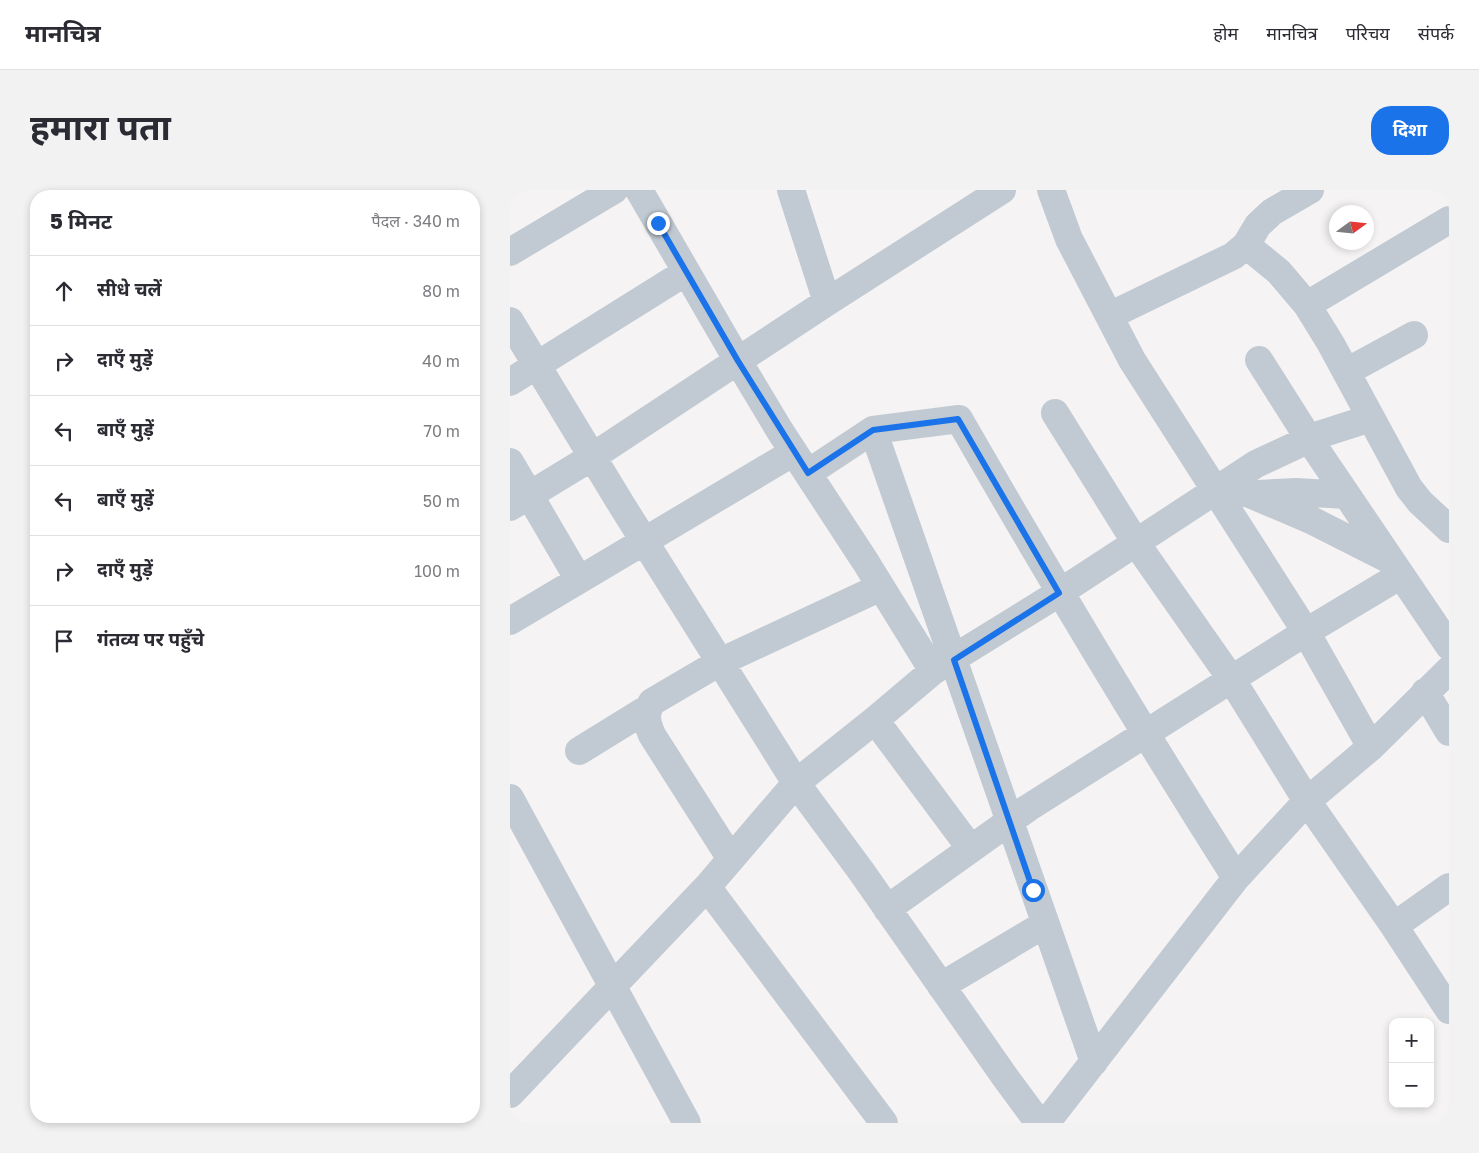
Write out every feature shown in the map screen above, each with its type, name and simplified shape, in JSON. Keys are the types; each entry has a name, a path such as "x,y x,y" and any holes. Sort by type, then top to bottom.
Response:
{"street":[{"path":"510,252 614,190"},
{"path":"638,190 738,361 801,463 881,587 943,665"},
{"path":"520,501 592,457 827,302 1002,190"},
{"path":"1051,190 1069,239 1132,360 1221,487 1371,747"},
{"path":"1109,316 1233,256 1246,245 1258,225 1272,212 1310,190"},
{"path":"797,192 827,302"},
{"path":"1307,305 1449,220"},
{"path":"1246,245 1279,272 1307,305 1409,488 1420,502 1449,529"},
{"path":"510,382 686,272"},
{"path":"510,321 592,457 796,783 1005,1077 1051,1121 1094,1062 1236,878 1307,801 1371,747 1449,670"},
{"path":"1346,372 1414,336"},
{"path":"1258,360 1309,440 1449,646"},
{"path":"1055,413 1136,542 1232,680 1307,801 1394,926 1449,1010"},
{"path":"510,1094 707,887 796,783 943,665 1059,593 1256,464 1309,440 1371,418"},
{"path":"510,621 644,541 801,463 873,430 958,419 1059,593 1236,878"},
{"path":"873,430 943,665 1008,822 1094,1062"},
{"path":"510,462 520,501 579,580"},
{"path":"1221,487 1251,494 1310,520 1396,568"},
{"path":"1251,494 1296,492 1346,495"},
{"path":"887,909 1008,822 1306,632 1396,568"},
{"path":"579,751 647,709 652,702 720,662 881,587"},
{"path":"1425,692 1449,732"},
{"path":"647,709 647,723 652,735 731,859"},
{"path":"875,720 971,849"},
{"path":"510,798 687,1123"},
{"path":"707,887 884,1123"},
{"path":"1394,926 1449,887"},
{"path":"941,986 1045,924"}],"route":[{"path":"658,223 780,431 808,473 873,430 958,419 1059,593 954,660 1008,822 1033,890"}]}
